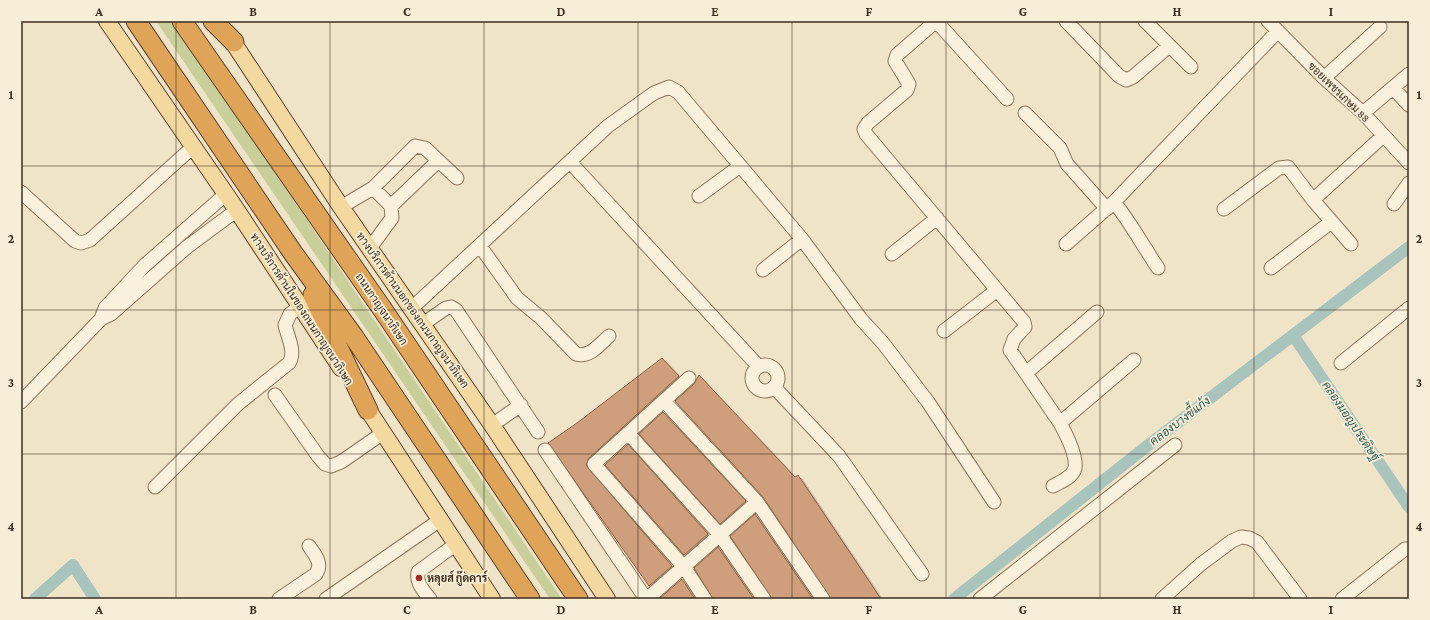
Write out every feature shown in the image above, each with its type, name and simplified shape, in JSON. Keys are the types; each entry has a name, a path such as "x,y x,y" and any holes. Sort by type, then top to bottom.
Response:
{"highway":[{"path":"136,21 293,252 354,336 530,599"},
{"name":"ถนนกาญจนาภิเษก","path":"182,21 383,310 578,599"},
{"path":"213,21 234,42"},
{"path":"293,252 368,410"}],"main road":[{"name":"ทางบริการด้านในของถนนกาญจนาภิเษก","path":"107,21 237,210 492,599"},
{"name":"ทางบริการด้านนอกของถนนกาญจนาภิเษก","path":"219,21 341,207 492,425 608,599"}],"street":[{"path":"1007,99 936,21 897,55 895,61 909,84 907,90 868,123 864,129 866,134 1024,322 1025,328 1014,339 1010,350 1060,423 1075,461 1075,469 1069,476 1054,486"},
{"path":"1066,21 1119,76 1126,80 1133,77 1169,46"},
{"path":"1145,21 1191,67"},
{"name":"ซอยเพชรเกษม 88","path":"1268,21 1324,78 1363,113 1409,163"},
{"path":"1324,78 1380,27"},
{"path":"1066,244 1111,206 1278,31"},
{"path":"1363,113 1409,74"},
{"path":"412,308 612,123 654,93 669,87 678,92 802,239 861,319 883,343 928,402 994,502"},
{"path":"1393,88 1409,105"},
{"path":"1025,113 1060,148 1067,164 1111,206 1124,214 1140,243 1158,268"},
{"path":"1313,200 1383,136"},
{"path":"21,192 75,241 81,243 90,240 194,146"},
{"path":"341,207 373,188 415,146 425,148 457,178"},
{"path":"391,206 438,161"},
{"path":"570,162 759,367"},
{"path":"699,196 740,166"},
{"path":"1224,209 1284,167 1288,167 1293,171 1313,200 1351,244"},
{"path":"1394,204 1409,183"},
{"path":"370,248 392,218 391,206 373,188"},
{"path":"101,319 105,308 145,265 226,194"},
{"path":"21,402 101,319 111,314 187,247 237,210"},
{"path":"892,254 937,218"},
{"path":"1271,268 1331,222"},
{"path":"763,270 802,239"},
{"path":"480,246 517,298 541,318 576,354 582,356 590,353 609,336"},
{"path":"944,331 997,290"},
{"path":"155,487 226,414 289,363 293,357 285,325 290,314 300,306"},
{"path":"423,324 446,308 451,307 456,310 538,432"},
{"path":"1341,363 1409,308"},
{"path":"1026,373 1097,312"},
{"path":"1060,423 1134,360"},
{"path":"767,365 774,369 778,377 774,387 765,391 761,390 754,384 754,373 759,367 767,365"},
{"path":"689,378 595,462 595,467 684,567 705,599"},
{"path":"774,387 844,462 922,574"},
{"path":"275,395 325,464 331,466 341,462 383,433"},
{"path":"664,401 757,502 823,599"},
{"path":"492,425 521,405"},
{"path":"628,433 720,535 764,599"},
{"path":"980,599 1175,445"},
{"path":"544,450 647,599 757,502"},
{"path":"326,599 440,520"},
{"path":"1162,599 1202,564 1241,537 1249,538 1257,542 1300,599"},
{"path":"430,599 419,584 417,578 418,572 456,544"},
{"path":"280,599 316,574 319,569 320,564 309,546"},
{"path":"1342,599 1405,549 1409,549"}],"green space":[{"path":"156,21 173,21 562,599 550,599"}],"building":[{"path":"662,358 679,376 589,458 586,465 672,566 649,586 548,443 577,423"},
{"path":"699,375 795,477 798,475 881,599 831,599 763,497 675,401 694,384"},
{"path":"663,412 746,501 720,524 639,434"},
{"path":"628,444 708,534 684,555 605,465"},
{"path":"755,514 813,599 772,599 730,536"},
{"path":"718,547 754,599 713,599 694,568"},
{"path":"682,579 695,599 659,599"}],"waterway":[{"name":"คลองบางขี้แก้ง","path":"954,599 1151,443 1409,247"},
{"name":"คลองมอญประดิษฐ์","path":"1293,335 1409,507"},
{"path":"35,599 73,565 95,599"}],"place":[{"name":"หลุยส์ กู๊ดคาร์","path":"419,578"}]}
